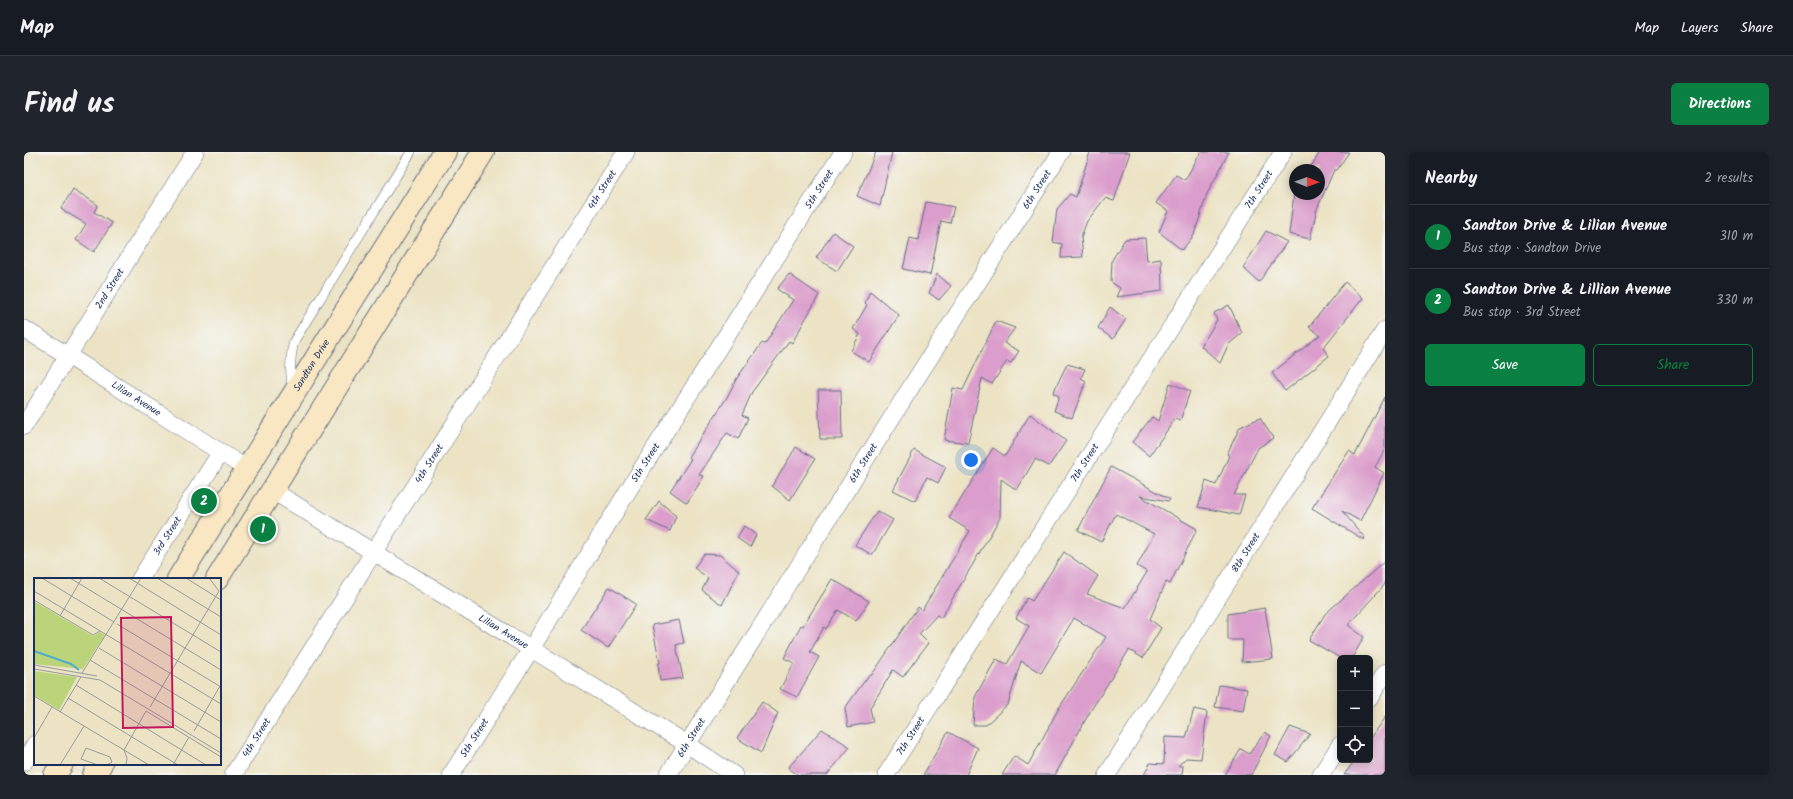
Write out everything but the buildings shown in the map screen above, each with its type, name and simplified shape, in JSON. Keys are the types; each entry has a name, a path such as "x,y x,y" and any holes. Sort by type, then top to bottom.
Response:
{"main road":[{"name":"Sandton Drive","path":"179,578 445,152"},
{"path":"218,578 483,152"},
{"path":"55,775 61,765"},
{"path":"94,775 100,765"}],"street":[{"name":"2nd Street","path":"24,426 195,152"},
{"name":"4th Street","path":"233,775 626,152"},
{"name":"5th Street","path":"451,775 531,649 634,481 843,152"},
{"name":"6th Street","path":"668,775 920,372 1061,152"},
{"name":"7th Street","path":"886,775 1284,152"},
{"name":"Lilian Avenue","path":"24,330 67,355 247,469"},
{"name":"8th Street","path":"1107,775 1385,330"},
{"name":"3rd Street","path":"141,578 221,452"},
{"name":"Lilian Avenue","path":"273,491 687,744 734,775"},
{"path":"1373,692 1385,673"},
{"path":"24,762 34,746"},
{"path":"1321,775 1337,750"}],"lane":[{"path":"294,394 290,377 290,360 294,341 411,152"}],"place":[{"name":"Sandton Drive & Lillian Avenue","path":"204,501"},
{"name":"Sandton Drive & Lilian Avenue","path":"263,529"}]}
